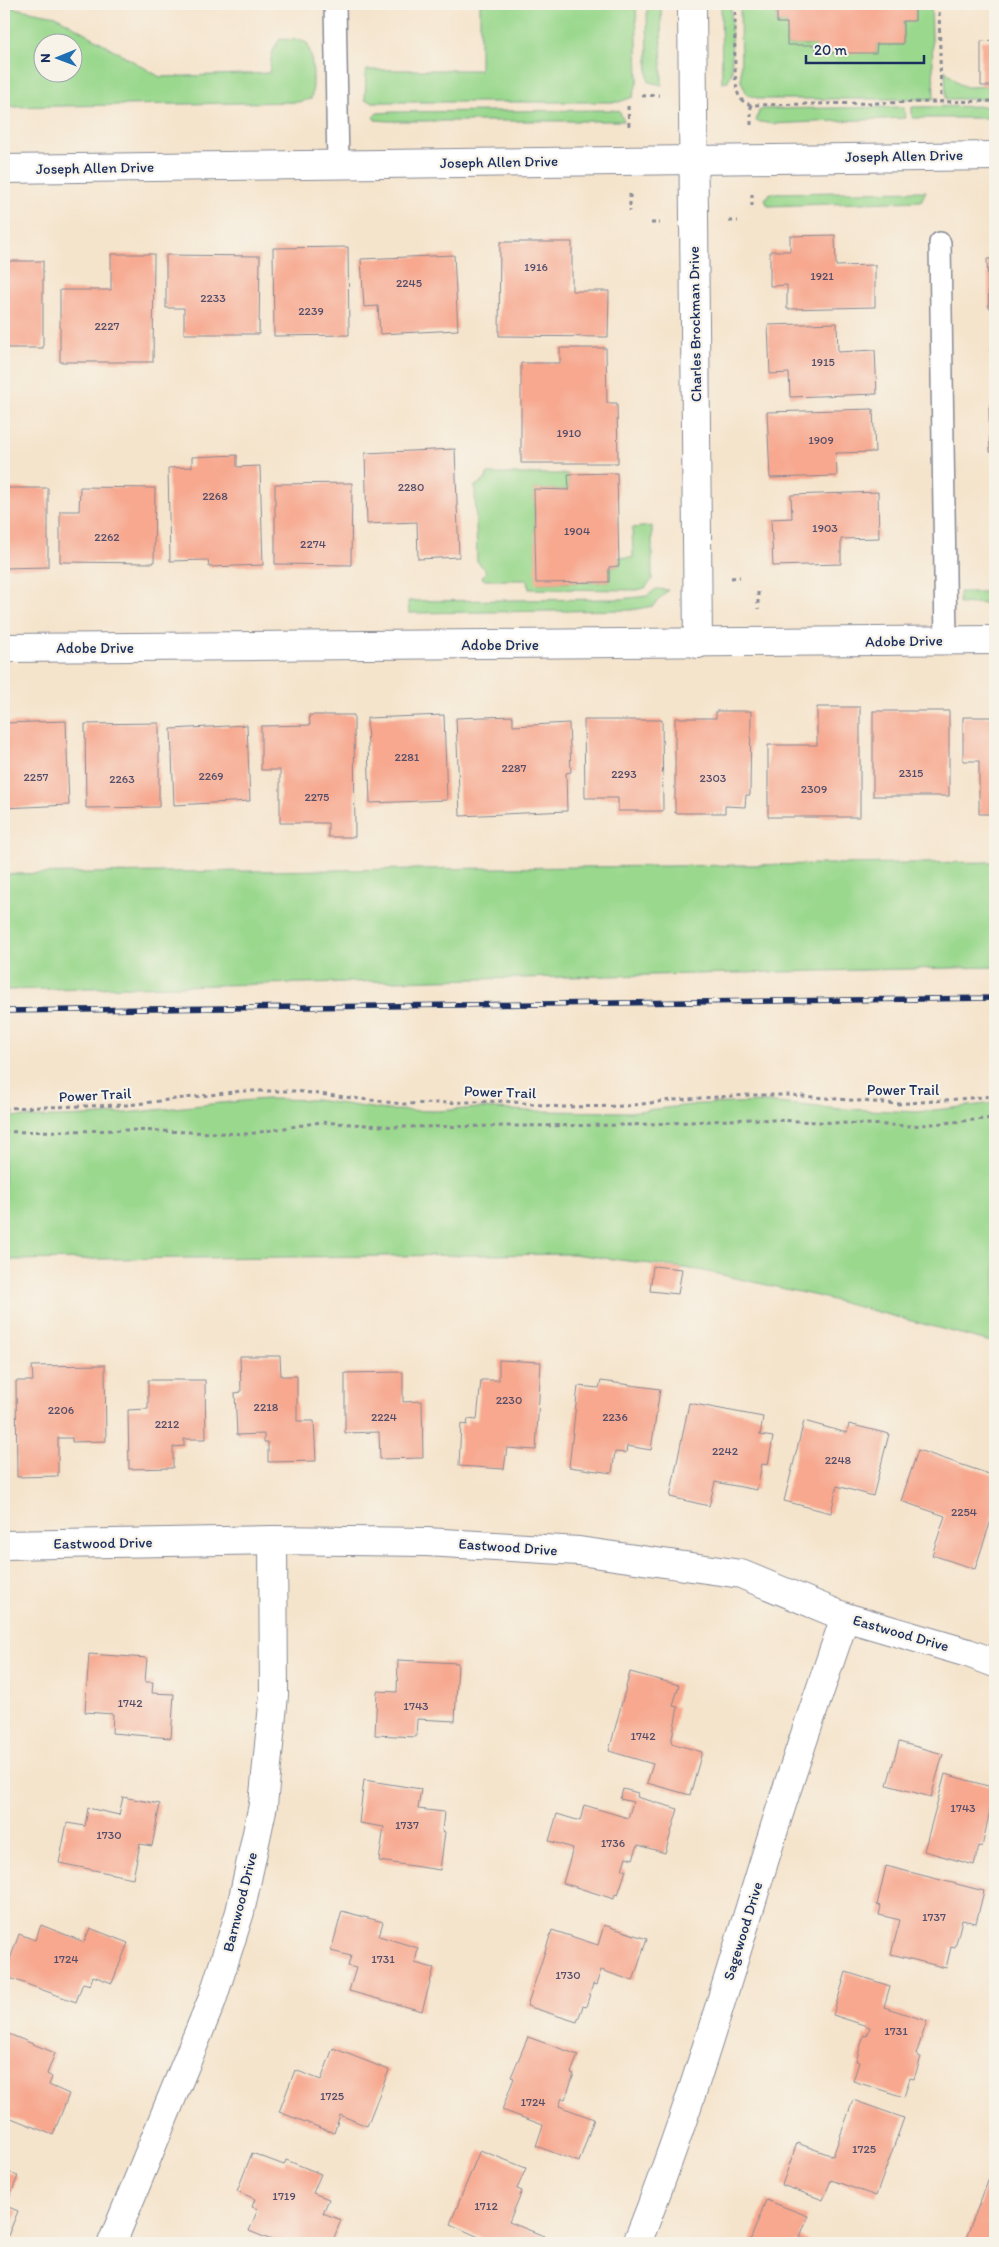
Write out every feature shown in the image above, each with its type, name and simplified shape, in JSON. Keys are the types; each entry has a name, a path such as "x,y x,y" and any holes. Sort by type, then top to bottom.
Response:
{"street":[{"name":"Charles Brockman Drive","path":"692,4 698,644"},
{"name":"Joseph Allen Drive","path":"4,169 693,158 995,156"},
{"name":"Adobe Drive","path":"4,648 698,644 995,640"},
{"name":"Eastwood Drive","path":"4,1545 273,1540 426,1542 589,1553 740,1574 845,1617 968,1653 995,1663"},
{"name":"Barnwood Drive","path":"112,2243 212,2000 240,1912 263,1805 274,1695 273,1540"},
{"name":"Sagewood Drive","path":"637,2243 657,2195 728,1982 772,1837 845,1617"}],"lane":[{"path":"335,4 338,165"},
{"path":"940,244 946,641"}],"path":[{"path":"736,4 736,80 739,97 751,105 995,102"},
{"path":"939,4 941,102"},
{"path":"758,592 758,609"},
{"name":"Power Trail","path":"4,1108 60,1109 127,1105 242,1092 294,1091 403,1104 504,1101 561,1107 627,1106 672,1100 750,1094 790,1095 897,1104 995,1096"},
{"path":"4,1132 130,1130 248,1134 321,1122 399,1127 630,1125 750,1119 911,1126 995,1118"}],"green space":[{"path":"480,4 636,4 638,79 633,97 619,102 372,102 365,100 366,70 480,70"},
{"path":"647,4 661,4 662,85 649,82 648,77"},
{"path":"721,4 731,4 732,73 727,82 722,83"},
{"path":"740,4 777,4 777,23 787,23 787,45 816,45 876,53 877,44 903,44 903,21 915,21 915,4 931,4 934,99 760,99 747,94 741,81"},
{"path":"4,6 56,16 160,77 269,73 273,51 280,39 299,40 307,43 309,49 313,86 311,99 298,102 4,107"},
{"path":"945,70 959,84 967,87 995,86 995,99 946,99"},
{"path":"995,106 995,118 912,118 912,107"},
{"path":"904,107 905,118 772,124 756,121 759,111 763,109"},
{"path":"619,111 624,121 388,121 375,120 373,117 377,113 393,112"},
{"path":"926,191 921,201 768,206 765,199 770,193"},
{"path":"487,474 568,474 569,490 534,489 537,583 609,582 609,567 619,566 619,557 633,558 632,528 652,526 652,580 645,588 637,590 529,589 528,580 485,580 482,578 486,571 477,561 475,486 486,479"},
{"path":"656,589 668,590 653,606 631,610 409,613 408,601 621,599 647,596"},
{"path":"959,592 995,592 995,603 959,604"},
{"path":"995,862 995,967 4,990 4,874"},
{"path":"267,1099 316,1100 386,1110 437,1111 481,1108 528,1111 630,1112 700,1104 766,1102 841,1109 918,1112 995,1103 995,1343 817,1296 699,1270 573,1254 4,1260 4,1116 70,1117 103,1115"}],"building":[{"path":"777,4 915,4 915,21 903,21 903,44 877,44 876,53 816,53 816,45 787,45 787,23 777,23"},
{"path":"995,40 995,86 981,86 981,41"},
{"path":"835,235 836,266 875,265 875,307 787,309 787,285 770,286 770,251 790,251 790,236"},
{"path":"500,242 572,242 572,291 609,291 608,337 499,336"},
{"path":"348,247 349,335 274,336 273,248"},
{"path":"111,254 154,254 153,362 60,362 60,290 111,290"},
{"path":"166,255 260,256 259,334 184,334 184,308 166,308"},
{"path":"454,255 458,330 380,334 378,306 364,307 361,259"},
{"path":"987,259 995,259 995,308 989,308"},
{"path":"4,261 43,261 43,348 4,348"},
{"path":"837,323 838,352 875,350 877,394 790,397 789,373 770,374 768,325"},
{"path":"560,348 606,348 607,403 617,403 618,463 521,463 521,363 560,363"},
{"path":"991,349 995,349 995,395 993,396"},
{"path":"989,407 995,407 995,452 990,452"},
{"path":"873,409 875,452 836,453 837,476 770,478 767,412"},
{"path":"455,449 459,557 418,559 417,522 367,524 365,453"},
{"path":"237,455 237,467 260,466 263,565 209,567 208,560 170,561 168,468 192,467 192,457"},
{"path":"617,473 619,566 609,567 609,582 536,583 534,489 569,490 568,474"},
{"path":"352,483 351,565 275,564 275,484"},
{"path":"80,487 155,488 154,563 60,562 60,511 79,511"},
{"path":"4,488 48,488 48,567 4,568"},
{"path":"878,492 879,538 841,539 841,564 773,566 771,519 792,518 791,495"},
{"path":"817,707 860,707 860,817 768,817 768,745 817,745"},
{"path":"716,711 751,711 750,795 746,795 745,807 725,806 725,813 675,813 675,718 716,718"},
{"path":"873,711 949,711 949,796 873,796"},
{"path":"309,715 354,715 355,837 328,837 328,823 280,823 280,770 261,770 261,726 310,725"},
{"path":"444,715 447,800 370,803 367,718"},
{"path":"513,716 513,726 569,723 571,772 566,773 567,811 460,816 456,718"},
{"path":"963,717 995,717 995,814 979,814 979,761 963,761"},
{"path":"584,720 662,720 663,811 618,811 618,798 585,798"},
{"path":"66,721 69,805 4,808 4,723"},
{"path":"159,723 159,807 86,808 85,724"},
{"path":"247,725 250,801 174,805 171,729"},
{"path":"653,1266 682,1269 678,1294 650,1291"},
{"path":"240,1356 280,1356 281,1376 297,1376 297,1421 314,1421 316,1461 268,1462 268,1442 264,1442 264,1434 237,1435 235,1393 241,1392"},
{"path":"499,1360 541,1362 536,1450 507,1448 504,1469 459,1466 461,1424 467,1425 468,1419 477,1420 481,1380 499,1380"},
{"path":"105,1365 106,1441 72,1442 72,1438 58,1438 58,1476 17,1477 16,1381 33,1381 32,1366"},
{"path":"403,1372 403,1402 422,1401 423,1458 380,1459 379,1432 345,1433 345,1373"},
{"path":"148,1380 205,1380 206,1439 184,1439 184,1446 173,1447 173,1468 129,1469 128,1410 148,1409"},
{"path":"601,1381 660,1389 651,1450 627,1446 626,1453 615,1452 612,1473 569,1467 578,1386 599,1388"},
{"path":"689,1403 763,1417 760,1435 773,1437 768,1465 762,1464 757,1490 715,1482 709,1506 670,1497"},
{"path":"804,1421 847,1433 849,1424 889,1434 873,1496 837,1486 831,1513 784,1501"},
{"path":"918,1450 995,1476 995,1508 975,1569 932,1555 945,1516 901,1501"},
{"path":"89,1654 147,1658 145,1682 153,1682 152,1693 174,1694 171,1738 112,1733 113,1714 85,1712"},
{"path":"398,1660 458,1663 455,1721 417,1719 416,1737 375,1735 377,1691 397,1692"},
{"path":"630,1672 679,1685 673,1706 678,1707 671,1743 702,1752 690,1795 647,1783 653,1764 609,1751"},
{"path":"899,1742 943,1754 931,1797 887,1785"},
{"path":"945,1774 995,1788 982,1847 979,1846 974,1865 924,1851"},
{"path":"364,1780 421,1789 418,1809 444,1812 442,1831 445,1832 440,1870 379,1861 384,1827 359,1823"},
{"path":"623,1789 638,1793 637,1797 678,1809 665,1853 638,1845 633,1859 626,1857 622,1870 626,1870 618,1895 615,1894 614,1899 563,1883 573,1848 549,1841 557,1814 580,1821 584,1805 628,1818 633,1802 620,1799"},
{"path":"123,1797 160,1804 152,1846 140,1844 133,1878 59,1863 67,1823 85,1826 88,1808 119,1815"},
{"path":"886,1866 984,1891 976,1923 962,1920 955,1948 951,1947 946,1968 891,1954 900,1920 879,1915 881,1906 877,1905"},
{"path":"342,1911 383,1922 379,1936 418,1948 415,1963 434,1968 422,2011 349,1991 356,1968 348,1966 351,1956 331,1951"},
{"path":"41,1925 84,1942 90,1928 128,1943 112,1983 93,1976 90,1985 83,1983 76,2002 4,1976 19,1934 35,1940"},
{"path":"604,1925 647,1939 633,1981 601,1970 596,1985 593,1984 586,2007 583,2006 577,2022 527,2006 552,1930 598,1945"},
{"path":"846,1972 890,1986 884,2007 927,2021 916,2055 921,2057 914,2079 910,2078 904,2097 853,2081 859,2062 856,2061 864,2035 867,2036 870,2027 833,2015"},
{"path":"4,2032 55,2053 47,2074 52,2077 49,2085 69,2094 53,2135 4,2115 6,2097 4,2096"},
{"path":"528,2037 578,2055 571,2073 574,2074 565,2099 562,2098 559,2106 594,2119 579,2162 536,2146 543,2125 502,2110 514,2078 511,2077"},
{"path":"333,2048 389,2070 367,2126 340,2115 334,2133 279,2112 295,2070 321,2080"},
{"path":"853,2100 904,2118 876,2196 831,2180 823,2200 782,2185 797,2143 833,2156"},
{"path":"480,2150 526,2168 517,2189 522,2191 509,2222 544,2236 541,2243 492,2243 450,2224"},
{"path":"252,2153 284,2165 286,2160 321,2174 313,2193 329,2199 323,2213 341,2220 332,2243 279,2243 249,2231 258,2209 252,2207 255,2199 237,2191"},
{"path":"4,2170 18,2176 6,2206 18,2211 5,2243"},
{"path":"992,2171 995,2172 995,2243 964,2243"},
{"path":"766,2200 808,2216 800,2237 815,2243 754,2243 750,2241"}],"railway":[{"path":"4,1011 995,998"}]}
